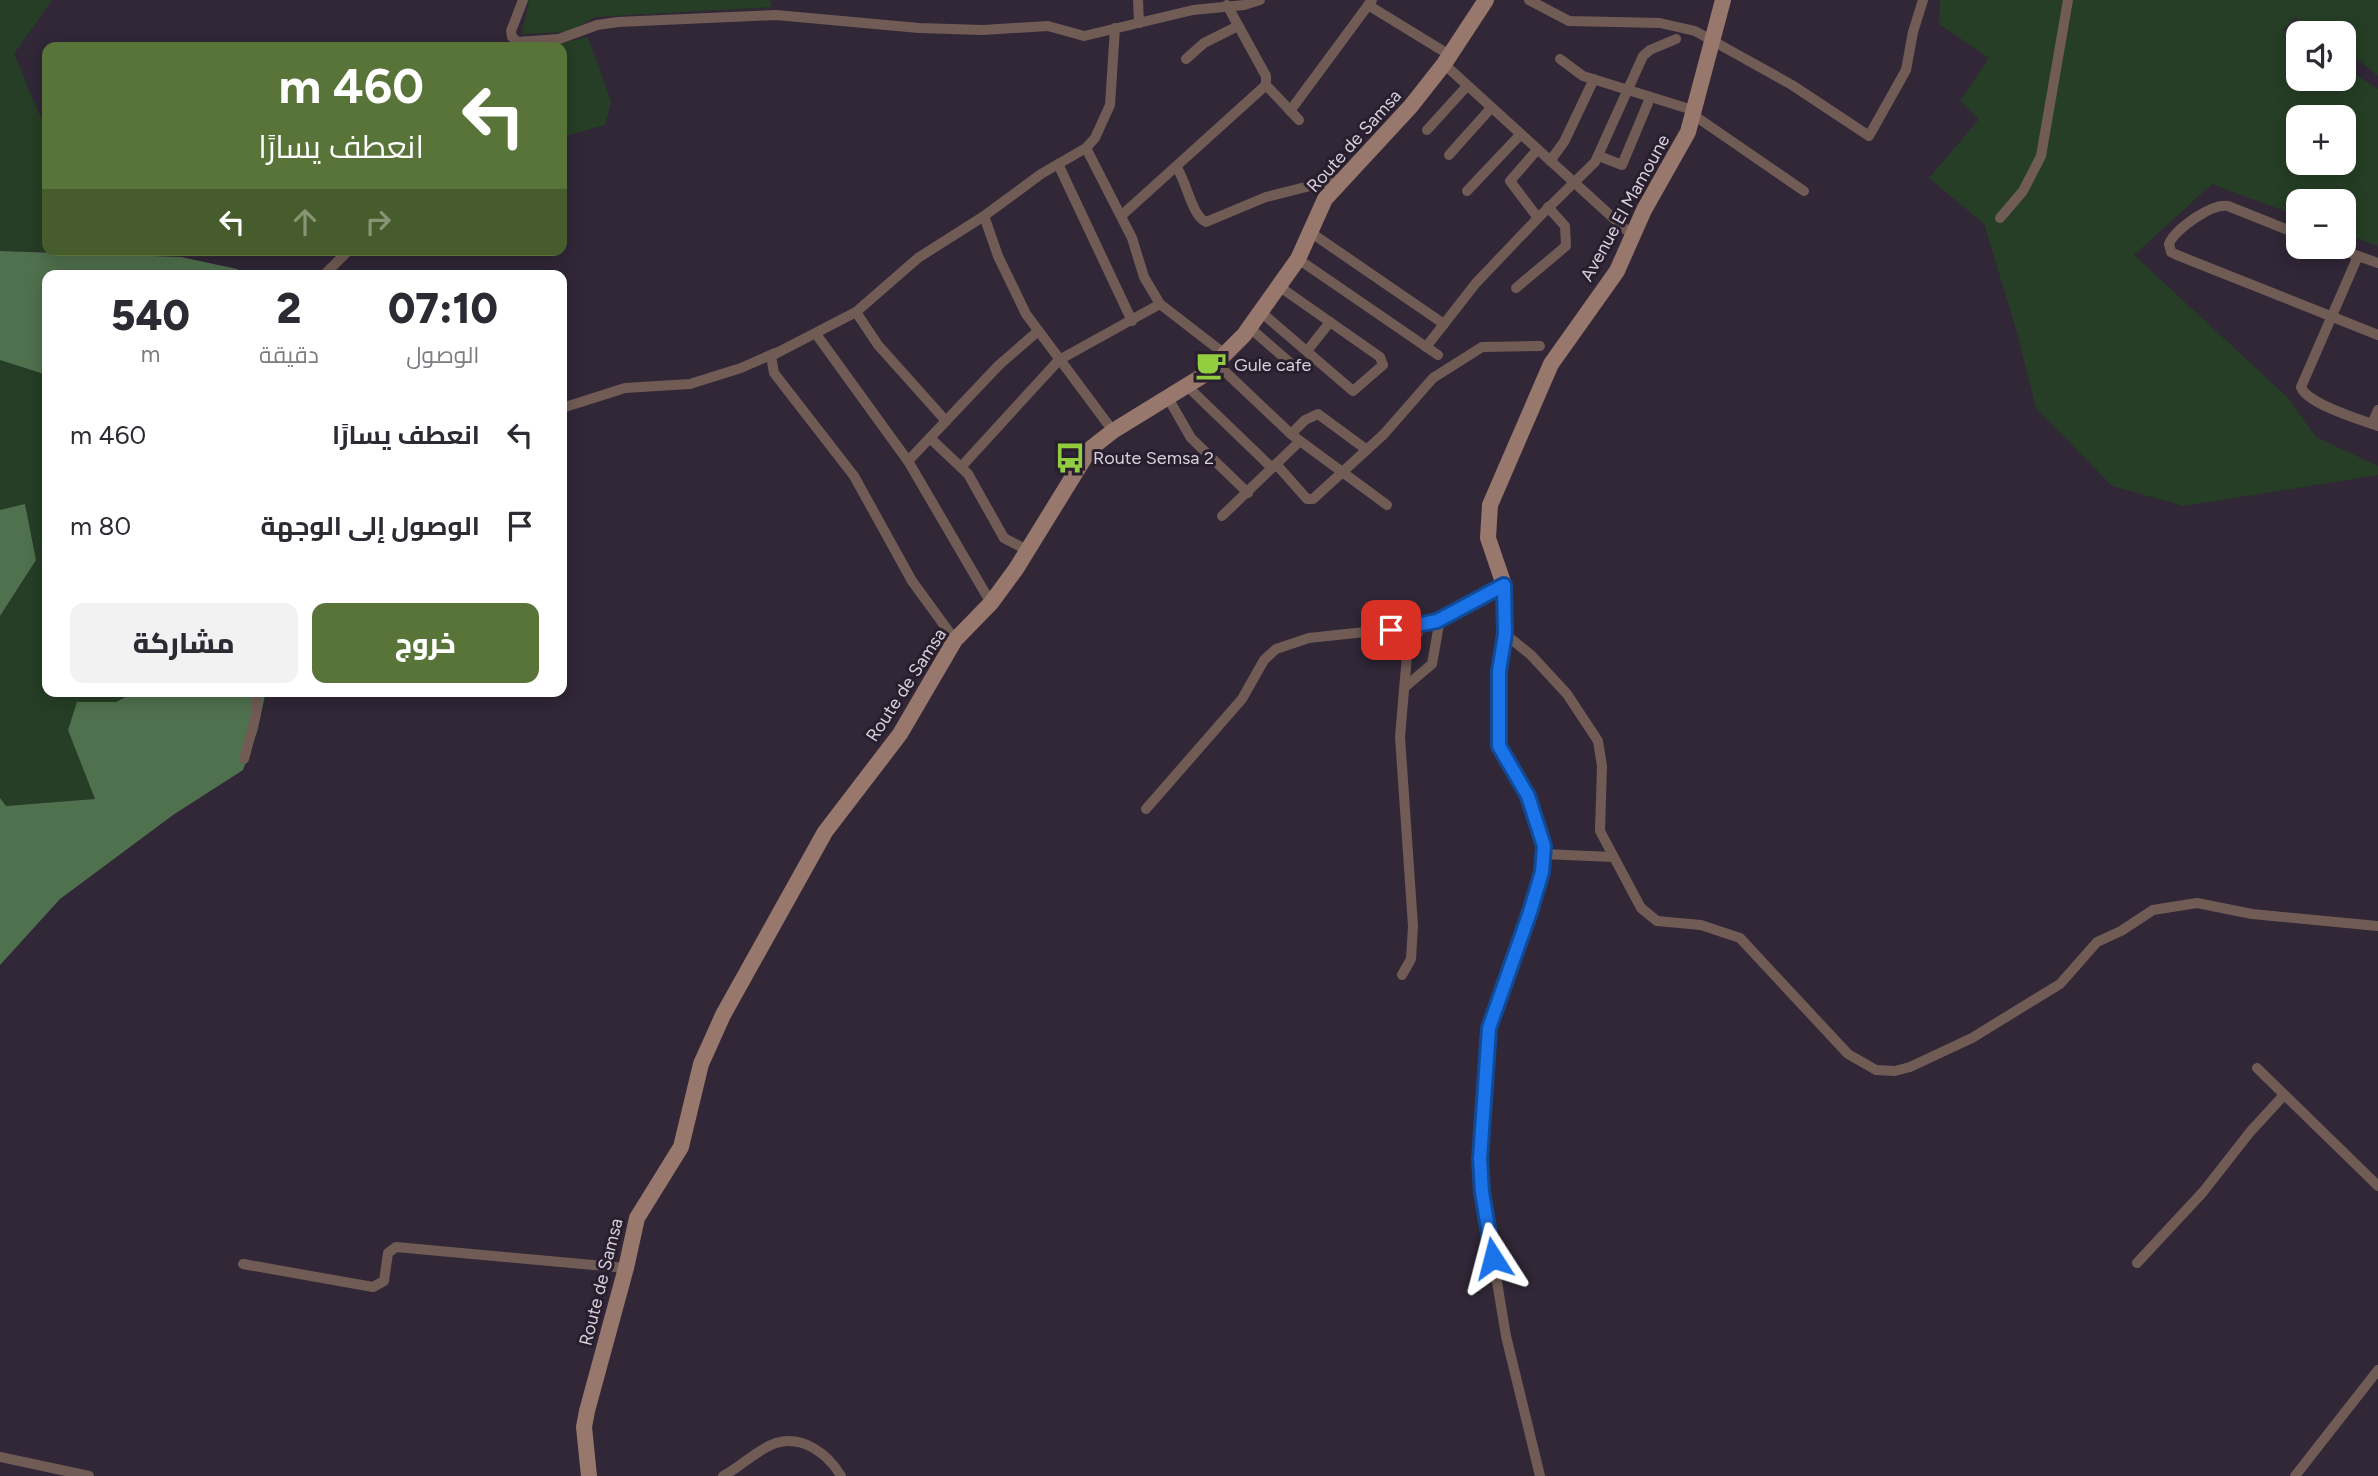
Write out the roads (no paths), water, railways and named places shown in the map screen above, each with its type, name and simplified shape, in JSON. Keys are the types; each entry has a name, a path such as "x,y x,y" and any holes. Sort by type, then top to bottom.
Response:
{"street":[{"path":"512,42 511,31 523,0"},
{"path":"1138,0 1139,23"},
{"path":"528,42 559,38 597,25 618,22 764,15 919,28 983,30 1048,26 1084,36 1260,0"},
{"name":"Route de Samsa","path":"589,1476 584,1427 626,1268 636,1218 681,1147 701,1064 723,1015 825,832 905,726 955,640 991,603 1027,550 1078,464 1090,449 1113,431 1187,386 1221,359 1250,328 1298,258 1325,199 1411,106 1486,0"},
{"path":"1528,0 1569,21 1671,24 1695,31 1791,85 1869,136 1906,70 1913,32 1923,0"},
{"name":"Avenue El Mamoune","path":"1504,585 1489,542 1490,505 1552,364 1617,271 1695,114 1723,0"},
{"path":"2000,218 2023,191 2040,156 2068,0"},
{"path":"1290,111 1370,3 1446,59 1467,86 1633,236"},
{"path":"1227,5 1266,76 1266,85 1299,120"},
{"path":"1186,59 1204,43 1238,26"},
{"path":"567,406 625,388 690,384 741,368 816,334 856,312 918,258 1086,148 1095,138 1110,105 1115,29"},
{"path":"1426,347 1476,283 1599,156 1643,56 1675,39"},
{"path":"1560,59 1575,72 1695,114 1804,191"},
{"path":"1550,161 1564,142 1594,79"},
{"path":"1121,216 1266,85"},
{"path":"1427,130 1467,86"},
{"path":"1599,156 1616,165 1623,163 1650,98"},
{"path":"1449,155 1491,108"},
{"path":"1467,191 1520,135"},
{"path":"1086,148 1121,216 1144,277 1160,304 1221,359 1295,437 1387,505"},
{"path":"1537,150 1510,182 1538,218"},
{"path":"1058,164 1132,321"},
{"path":"1177,168 1188,187 1194,213 1206,222 1296,187 1342,178"},
{"path":"2286,229 2228,206 2218,205 2174,235 2169,247 2177,255 2329,318 2378,335"},
{"path":"1516,288 1566,246 1565,226 1548,207"},
{"path":"984,216 1007,276 1037,332 1113,431"},
{"path":"1310,232 1444,324"},
{"path":"329,270 343,256"},
{"path":"2378,263 2358,256 2302,381 2302,392 2315,401 2375,425 2378,410"},
{"path":"1298,258 1438,355"},
{"path":"1262,313 1353,391 1383,365 1380,357 1280,286"},
{"path":"961,467 1059,360 1160,304"},
{"path":"856,312 878,345 946,421"},
{"path":"1307,351 1330,322"},
{"path":"1250,328 1296,368"},
{"path":"908,461 999,365 1037,332"},
{"path":"816,334 908,461 991,603"},
{"path":"1187,386 1309,499 1343,474 1423,386 1472,352 1482,347 1540,346"},
{"path":"775,353 770,362 774,373 854,476 912,581 955,640"},
{"path":"1168,398 1191,438 1248,493"},
{"path":"1222,516 1274,466 1305,419 1318,414 1367,450"},
{"path":"930,438 976,484 999,533 1027,550"},
{"path":"1146,809 1242,699 1264,660 1276,649 1309,638 1421,626 1440,619 1504,585 1505,634 1499,671 1500,752 1532,806 1541,834 1543,854 1542,872 1530,912 1489,1028 1480,1159 1482,1192 1506,1336 1540,1476"},
{"path":"1405,687 1432,664 1440,619"},
{"path":"1402,975 1411,959 1413,926 1401,737 1410,643 1421,626"},
{"path":"1505,634 1531,655 1567,694 1598,741 1602,785 1599,824 1635,899 1647,915 1657,920 1701,925 1740,938 1848,1054 1869,1067 1886,1072 1910,1067 1983,1031 2060,984 2097,942 2121,931 2153,909 2197,903 2252,914 2378,926"},
{"path":"244,759 256,714 257,697"},
{"path":"1543,854 1613,857"},
{"path":"2258,1068 2378,1186"},
{"path":"2137,1262 2203,1192 2243,1140 2284,1095"},
{"path":"243,1264 373,1287 384,1281 388,1253 396,1247 626,1268"},
{"path":"2295,1476 2378,1370"},
{"path":"723,1476 778,1443 797,1442 818,1449 841,1476"},
{"path":"0,1457 89,1476"}],"place":[{"name":"Gule cafe","path":"1211,365"},
{"name":"Route Semsa 2","path":"1070,458"}]}
